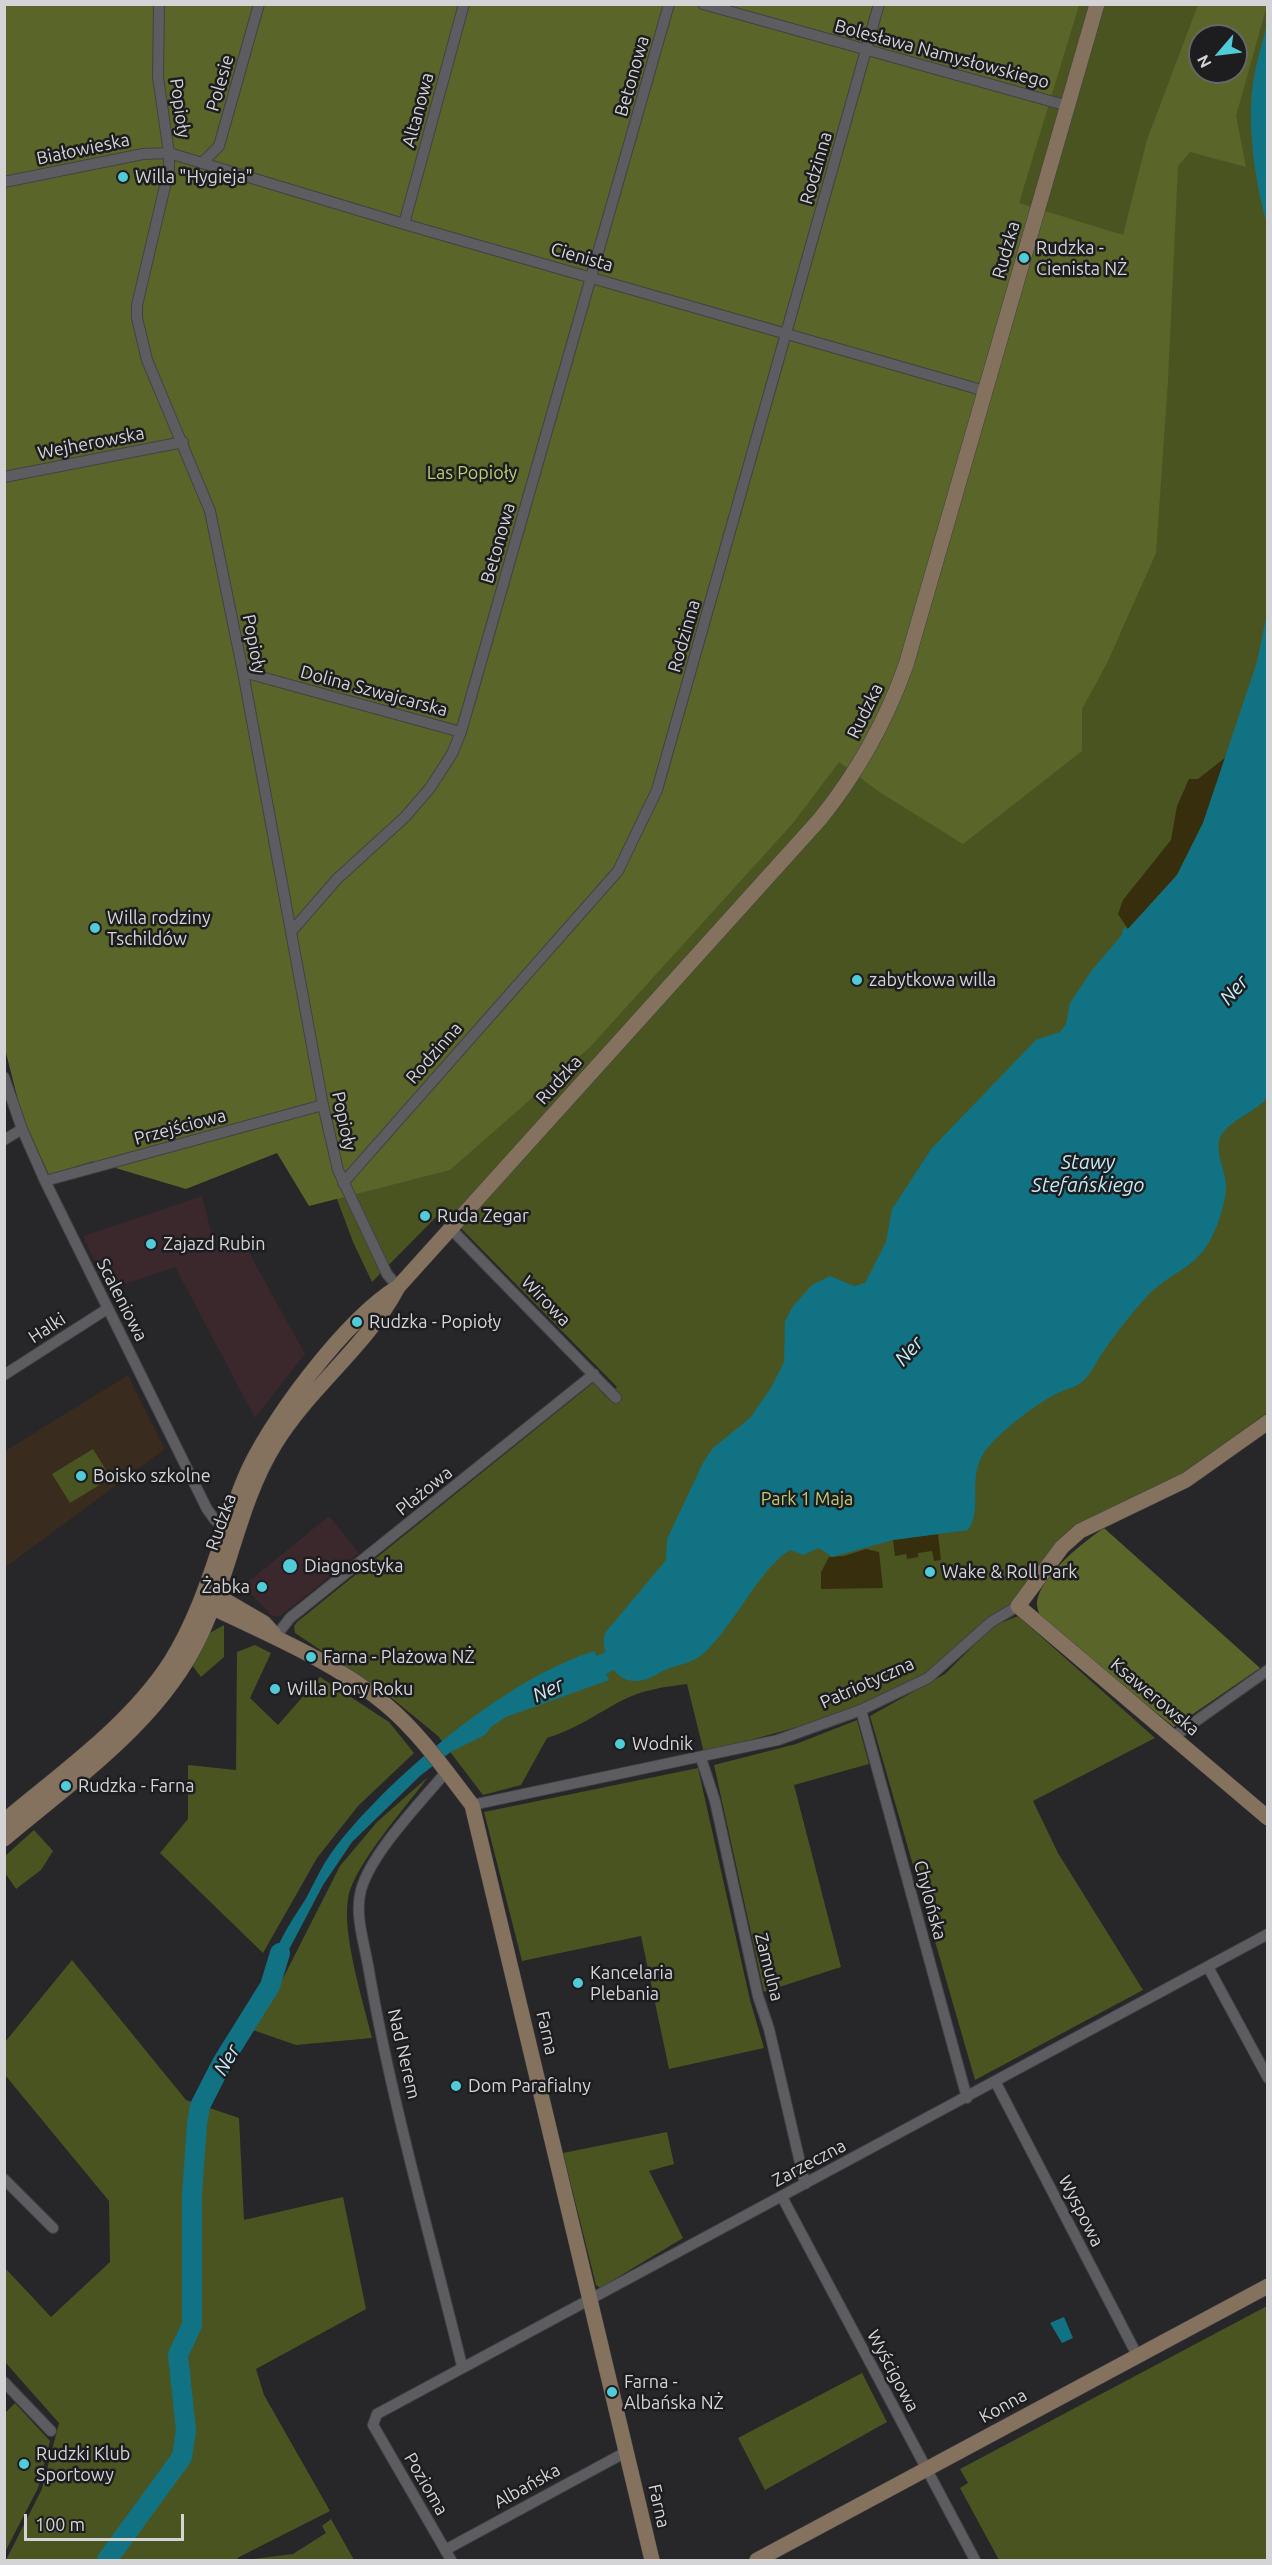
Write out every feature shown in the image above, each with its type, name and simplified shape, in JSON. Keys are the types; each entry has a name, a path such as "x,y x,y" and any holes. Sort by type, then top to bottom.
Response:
{"street":[{"name":"Popioły","path":"159,4 158,77 170,153 137,304 136,318 147,360 210,511 243,672 323,1105 343,1183 387,1274 398,1287"},
{"name":"Polesie","path":"202,163 219,146 259,4"},
{"name":"Altanowa","path":"404,224 464,4"},
{"name":"Betonowa","path":"291,932 338,879 405,817 441,771 460,732 669,4"},
{"name":"Bolesława Namysłowskiego","path":"703,4 1068,106"},
{"name":"Rodzinna","path":"343,1183 618,871 657,790 879,4"},
{"name":"Rudzka","path":"7,1814 112,1728 143,1697 170,1662 209,1598 274,1445 315,1391 386,1310 398,1287 810,830 858,766 885,718 906,665 1097,4"},
{"name":"Cienista","path":"170,153 404,224 592,276 986,391"},
{"name":"Białowieska","path":"4,182 143,154 170,153"},
{"name":"Wejherowska","path":"4,477 183,442"},
{"name":"Dolina Szwajcarska","path":"243,672 460,732"},
{"name":"Scaleniowa","path":"4,1077 22,1129 45,1181 107,1309 207,1509 215,1520 227,1527"},
{"name":"Przejściowa","path":"45,1181 323,1105"},
{"path":"4,1140 22,1129"},
{"name":"Wirowa","path":"451,1229 616,1398"},
{"name":"Rudzka","path":"4,1839 120,1739 153,1707 191,1654 209,1598 227,1527 244,1478 276,1420 377,1300 398,1287"},
{"name":"Halki","path":"4,1375 107,1309"},
{"name":"Plażowa","path":"276,1636 290,1618 594,1374"},
{"name":"Patriotyczna","path":"472,1806 778,1740 861,1710 928,1678 991,1622 1018,1606 1062,1547 1080,1530 1175,1486 1268,1422"},
{"name":"Farna","path":"209,1598 264,1623 276,1636 375,1696 403,1720 472,1806 652,2560"},
{"name":"Ksawerowska","path":"1018,1606 1268,1818"},
{"path":"1172,1738 1268,1670"},
{"name":"Chylońska","path":"861,1710 967,2098"},
{"name":"Zamulna","path":"701,1758 715,1801 758,1996 769,2029 805,2184"},
{"name":"Nad Nerem","path":"444,1769 377,1859 363,1885 359,1908 373,1996 462,2366"},
{"name":"Zarzeczna","path":"373,2425 377,2414 462,2366 996,2083 1268,1934"},
{"path":"1208,1967 1268,2078"},
{"name":"Wyspowa","path":"996,2083 1137,2355"},
{"path":"4,2179 53,2228"},
{"name":"Wyścigowa","path":"782,2197 975,2560"},
{"name":"Konna","path":"767,2558 1137,2355 1268,2286"},
{"path":"4,2382 51,2431"},
{"name":"Pozioma","path":"373,2425 451,2560"},
{"name":"Albańska","path":"445,2550 626,2452"}],"shaded area":[{"path":"202,1196 216,1251 243,1242 305,1354 255,1418 175,1267 108,1290 83,1236"},
{"path":"128,1375 165,1449 6,1567 5,1451"},
{"path":"329,1516 359,1553 280,1616 272,1616 243,1586"}],"green space":[{"name":"Las Popioły","path":"4,5 1267,5 1267,1413 1168,1484 1089,1519 1010,1606 973,1630 932,1672 851,1712 704,1753 687,1684 669,1686 627,1698 576,1726 547,1738 521,1785 483,1795 438,1736 388,1695 295,1633 294,1626 594,1382 606,1397 617,1387 443,1210 372,1282 353,1242 328,1175 311,1099 49,1175 4,1045"},
{"name":"Las Popioły","path":"4,5 1079,5 1019,203 1123,235 1147,140 1188,31 1188,84 1245,84 1236,116 1246,167 1190,152 1178,166 1168,380 1156,553 1107,663 1082,709 1082,751 963,844 881,793 839,762 793,823 590,1047 450,1170 309,1206 277,1153 186,1189 92,1161 49,1175 22,1116 4,1045"},
{"name":"Las Popioły","path":"1198,5 1267,5 1248,73 1248,24 1191,24"},
{"name":"Boisko szkolne","path":"93,1449 111,1478 70,1503 52,1474"},
{"path":"1104,1528 1260,1668 1174,1727 1041,1620 1037,1600 1042,1587 1076,1549"},
{"path":"1018,1616 1155,1738 1033,1801 1058,1853 1143,1990 975,2080 870,1716 945,1674 993,1626"},
{"path":"224,1625 224,1657 201,1677 191,1664 208,1634"},
{"path":"255,1645 271,1653 250,1698 278,1725 320,1677 389,1722 414,1753 358,1806 317,1858 263,1953 160,1853 188,1819 188,1765 236,1770 237,1652"},
{"path":"857,1720 869,1764 794,1785 841,1967 764,1992 714,1765 796,1744"},
{"path":"698,1768 750,2000 764,2048 669,2069 641,1936 522,1961 484,1812"},
{"path":"428,1777 370,1854 352,1885 348,1899 348,1931 351,1949 372,2038 296,2045 250,2029 278,1988 340,1866 377,1822"},
{"path":"34,1830 53,1851 41,1870 16,1889 5,1873 5,1856"},
{"path":"72,1960 186,2100 239,2118 244,2220 343,2197 366,2309 256,2369 264,2395 330,2511 236,2560 6,2560 42,2489 59,2423 5,2362 5,2268 51,2317 110,2262 109,2201 5,2075 5,2042"},
{"path":"667,2132 674,2164 649,2171 683,2238 600,2288 596,2285 563,2153"},
{"path":"1267,2306 1267,2560 999,2560 960,2488 968,2483 960,2469"},
{"path":"862,2373 887,2422 765,2490 738,2438"},
{"name":"Rudzki Klub Sportowy","path":"15,2403 50,2441 38,2488 5,2552 5,2413"},
{"path":"331,2519 354,2560 245,2560 293,2554 326,2533 322,2526"}],"sand":[{"path":"1226,757 1203,823 1177,875 1128,929 1118,914 1123,900 1171,840 1177,806 1189,779 1198,779"},
{"path":"938,1534 941,1560 934,1561 932,1551 918,1553 918,1557 907,1559 906,1554 895,1556 893,1540"},
{"path":"866,1549 879,1552 883,1588 821,1589 821,1572 829,1557 844,1556"}],"water":[{"path":"1267,24 1267,223 1256,173 1251,100 1257,61"},
{"name":"Stawy Stefańskiego","path":"1267,613 1267,1099 1229,1126 1220,1137 1219,1151 1226,1188 1220,1217 1208,1244 1188,1265 1149,1294 1118,1331 1083,1381 1031,1409 990,1445 978,1467 975,1510 968,1530 893,1540 832,1557 819,1548 803,1555 790,1550 769,1569 718,1638 702,1655 647,1679 635,1681 623,1678 613,1668 607,1655 604,1647 605,1633 666,1560 667,1539 703,1463 713,1448 750,1418 771,1388 784,1362 785,1321 793,1306 812,1285 830,1276 854,1286 865,1283 886,1242 892,1209 932,1148 1036,1040 1060,1032 1066,1024 1070,1003 1092,970 1121,936 1124,927 1128,929 1177,875 1203,823 1257,662"},
{"path":"594,1651 609,1680 506,1717 492,1726 485,1735 452,1751 420,1776 352,1842 323,1885 274,1978 268,1973 283,1935 328,1858 383,1794 416,1763 487,1707 560,1664"},
{"path":"1064,2317 1073,2338 1062,2343 1050,2323"}],"waterway":[{"name":"Ner","path":"577,1676 632,1651"},
{"name":"Ner","path":"107,2560 182,2457 186,2430 178,2355 192,2325 192,2194 200,2106 222,2063 270,1986 280,1953"}],"place":[{"name":"Willa \"Hygieja\"","path":"123,177"},
{"name":"Rudzka - Cienista NŻ","path":"1024,258"},
{"name":"Willa rodziny Tschildów","path":"95,928"},
{"name":"zabytkowa willa","path":"857,980"},
{"name":"Ruda Zegar","path":"425,1216"},
{"name":"Zajazd Rubin","path":"151,1244"},
{"name":"Rudzka - Popioły","path":"357,1322"},
{"name":"Boisko szkolne","path":"81,1476"},
{"name":"Diagnostyka","path":"290,1566"},
{"name":"Wake & Roll Park","path":"930,1572"},
{"name":"Żabka","path":"262,1587"},
{"name":"Farna - Plażowa NŻ","path":"311,1657"},
{"name":"Willa Pory Roku","path":"275,1689"},
{"name":"Wodnik","path":"620,1744"},
{"name":"Rudzka - Farna","path":"66,1786"},
{"name":"Kancelaria Plebania","path":"578,1983"},
{"name":"Dom Parafialny","path":"456,2086"},
{"name":"Farna - Albańska NŻ","path":"612,2392"},
{"name":"Rudzki Klub Sportowy","path":"24,2464"}],"park label":[{"name":"Park 1 Maja","path":"807,1499"}]}
